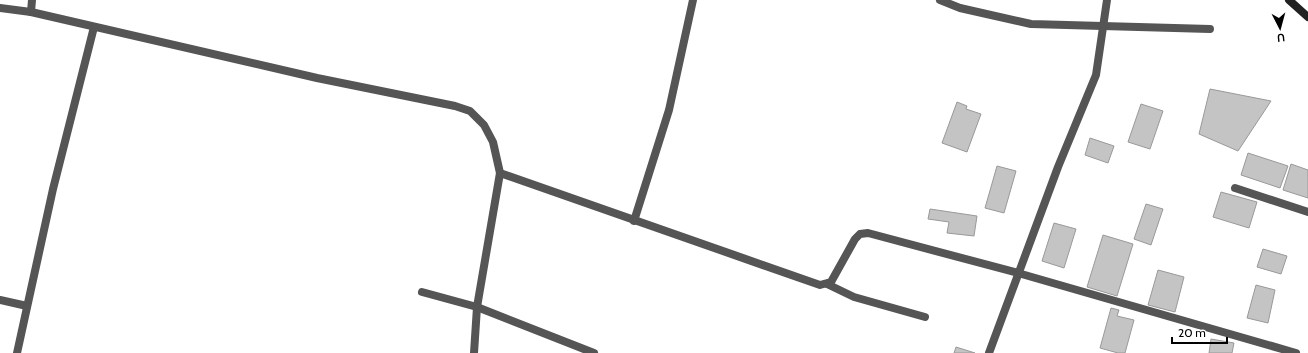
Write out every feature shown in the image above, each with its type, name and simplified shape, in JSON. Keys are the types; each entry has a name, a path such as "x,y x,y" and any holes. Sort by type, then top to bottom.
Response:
{"street":[{"path":"30,12 32,0"},
{"path":"634,221 669,110 693,0"},
{"path":"940,0 960,8 1031,24 1210,29"},
{"path":"989,353 1058,167 1096,75 1107,0"},
{"path":"1289,0 1308,18"},
{"path":"0,8 30,12 317,78 455,106 470,111 484,125 493,142 500,173 477,307 474,353"},
{"path":"18,353 53,189 94,27"},
{"path":"500,173 820,285 831,282 855,239 860,234 868,233 1018,273 1296,353"},
{"path":"1235,188 1308,212"},
{"path":"827,284 854,297 925,317"},
{"path":"422,292 477,307 594,353"},
{"path":"0,300 27,306"}],"building":[{"path":"1210,89 1271,101 1238,151 1199,134"},
{"path":"957,102 967,106 966,109 981,114 967,152 942,143"},
{"path":"1141,104 1163,111 1150,149 1128,142"},
{"path":"1090,138 1114,146 1108,163 1085,155"},
{"path":"1248,153 1288,166 1280,188 1241,175"},
{"path":"1291,164 1308,170 1308,198 1283,190"},
{"path":"997,166 1016,171 1004,213 985,208"},
{"path":"1221,192 1257,202 1249,228 1213,217"},
{"path":"1146,204 1163,209 1151,245 1134,239"},
{"path":"930,209 977,216 974,236 947,233 949,222 928,219"},
{"path":"1054,223 1076,229 1064,268 1042,261"},
{"path":"1103,235 1133,244 1117,296 1087,287"},
{"path":"1263,249 1287,256 1281,274 1257,267"},
{"path":"1158,270 1184,277 1175,312 1148,305"},
{"path":"1256,285 1275,290 1268,323 1247,318"},
{"path":"1111,308 1119,310 1117,316 1134,320 1125,353 1118,353 1100,348"},
{"path":"1211,339 1234,343 1232,353 1209,353"},
{"path":"956,347 975,353 954,353"}]}
